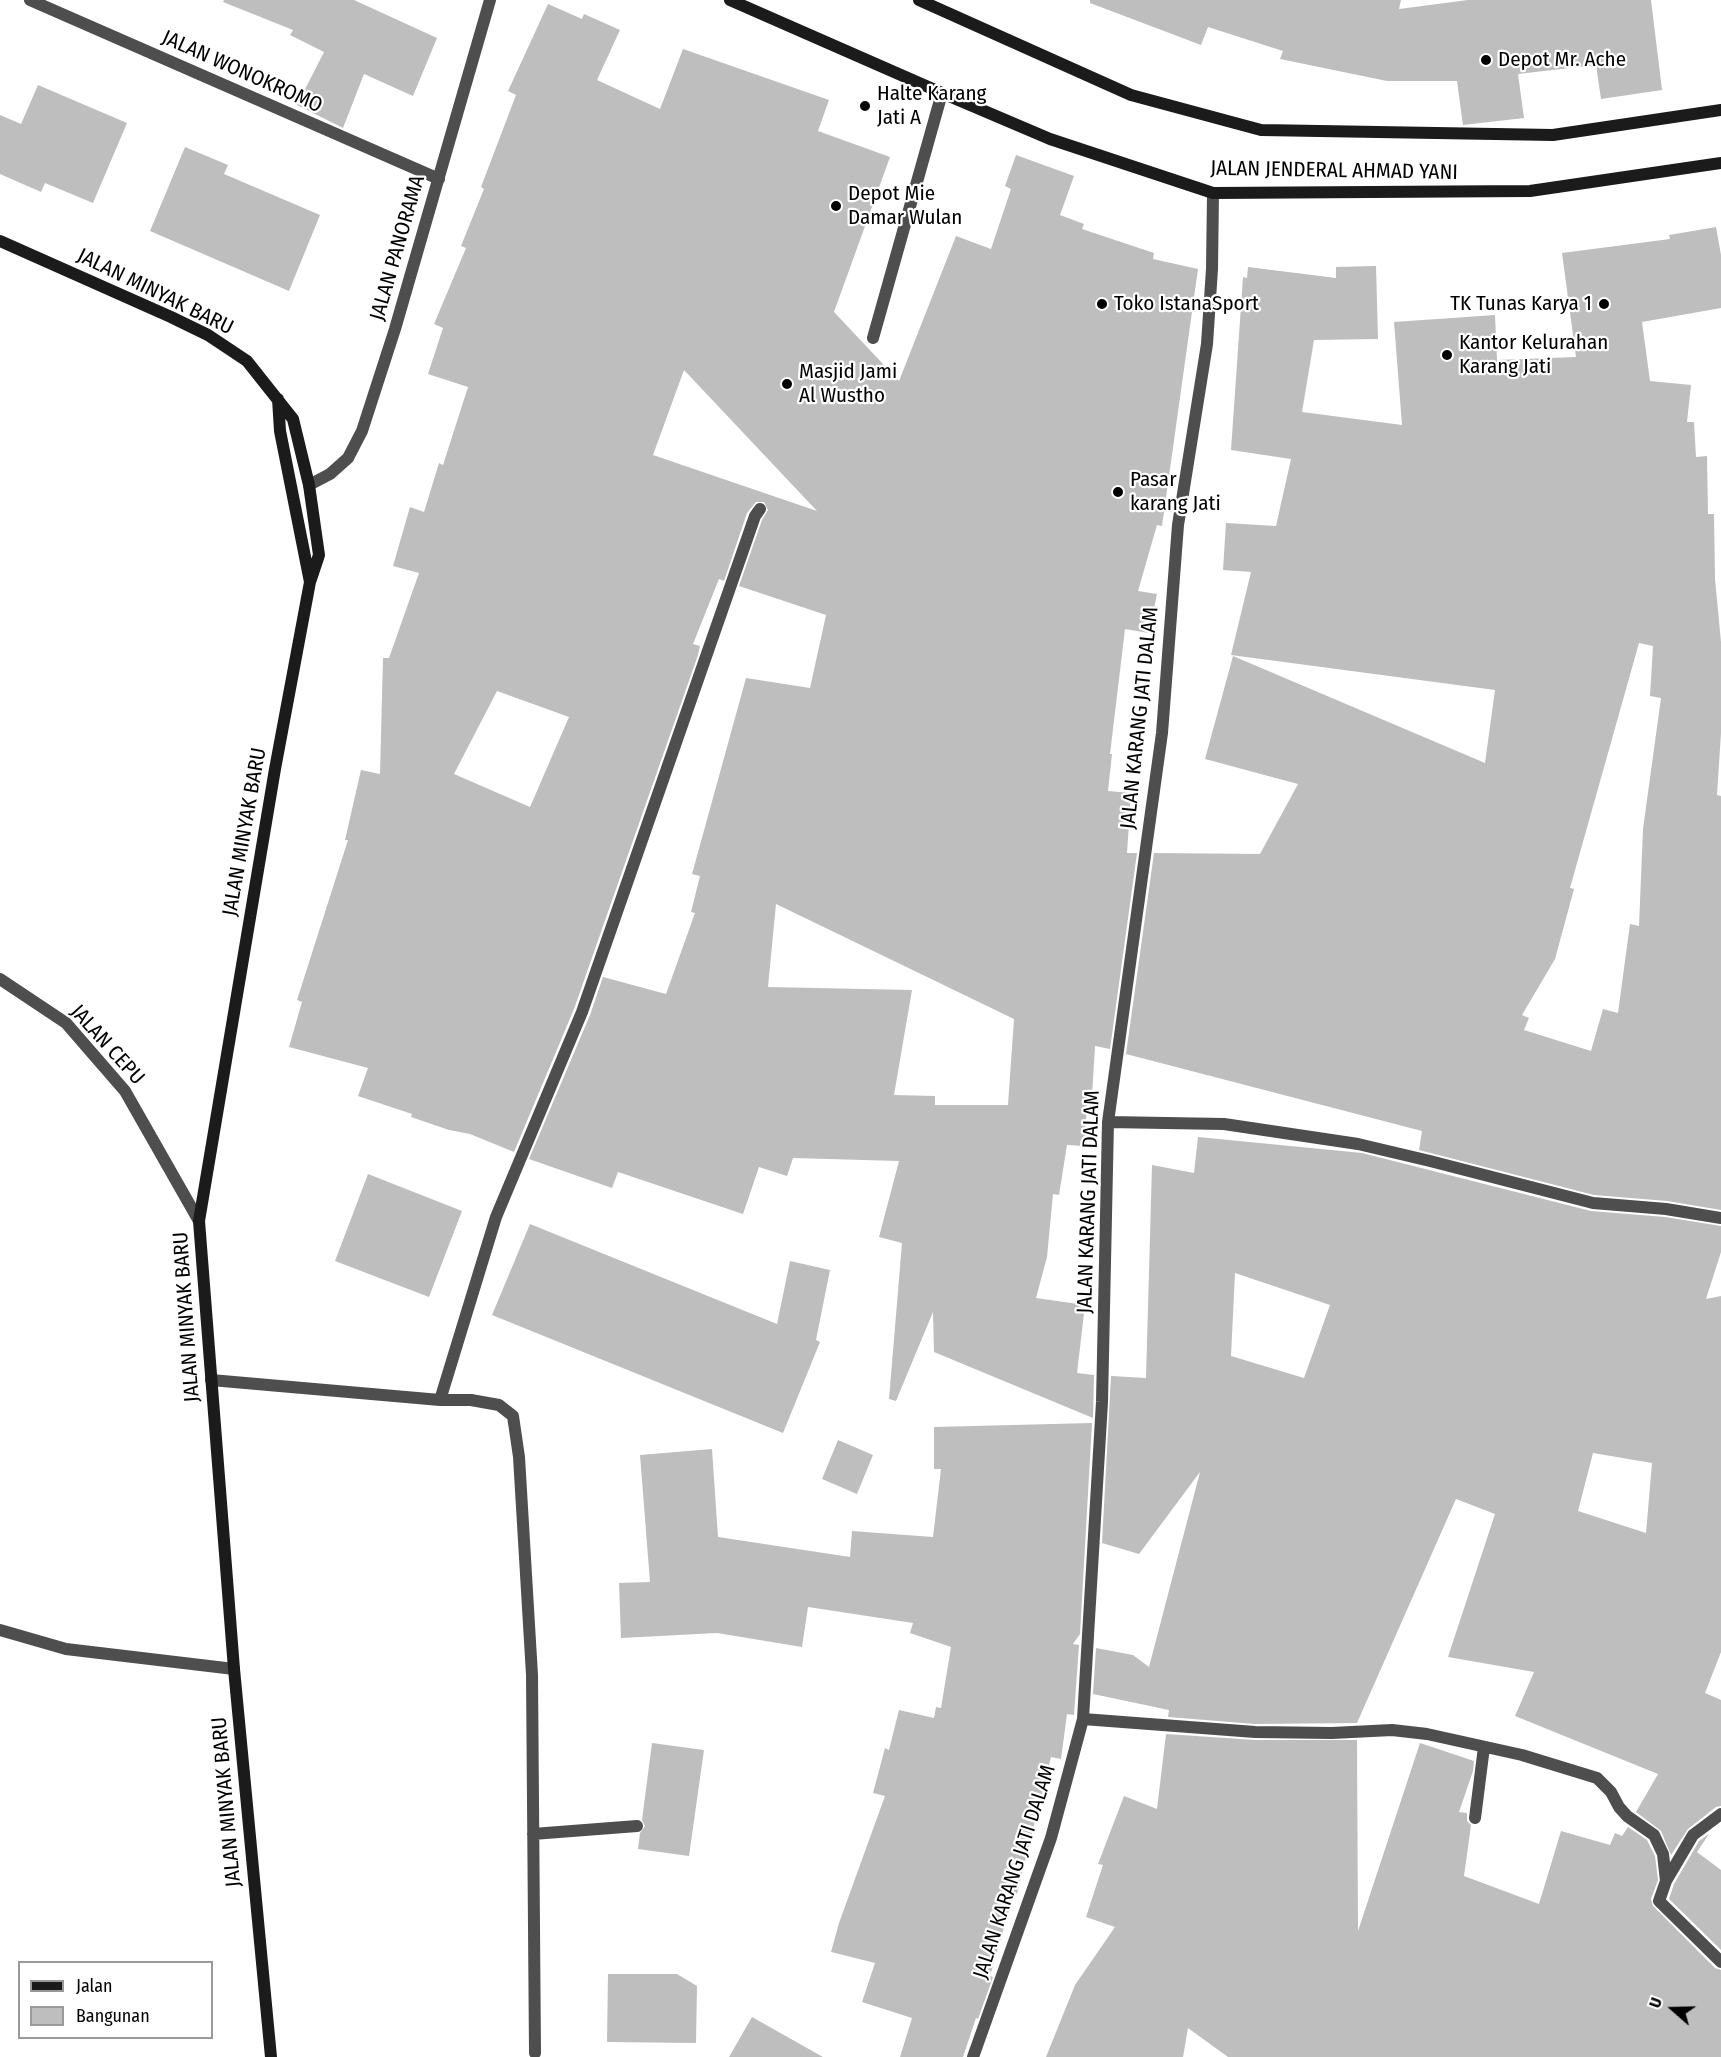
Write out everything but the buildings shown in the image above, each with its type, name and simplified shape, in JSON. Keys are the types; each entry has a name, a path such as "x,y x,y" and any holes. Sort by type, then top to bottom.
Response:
{"main road":[{"name":"JALAN JENDERAL AHMAD YANI","path":"730,0 1050,139 1213,193 1530,191 1721,163"},
{"name":"JALAN JENDERAL AHMAD YANI","path":"919,0 1131,95 1261,130 1553,135 1721,110"},
{"name":"JALAN MINYAK BARU","path":"0,241 171,317 208,335 247,361 293,419 309,485 319,555 310,582 275,770 199,1221 234,1670 271,2057"},
{"name":"JALAN MINYAK BARU","path":"278,398 280,431 310,582"}],"street":[{"name":"JALAN WONOKROMO","path":"30,0 439,179"},
{"name":"JALAN PANORAMA","path":"309,485 330,474 348,458 362,431 395,329 490,0"},
{"path":"873,338 942,93"},
{"name":"JALAN KARANG JATI DALAM","path":"974,2057 1051,1838 1083,1719 1102,1402 1108,1122 1162,733 1178,525 1207,344 1212,269 1213,193"},
{"path":"440,1400 496,1217 582,1012 755,516 760,509"},
{"name":"JALAN CEPU","path":"0,979 66,1023 126,1090 199,1221"},
{"path":"1108,1122 1224,1124 1358,1144 1593,1203 1666,1209 1721,1218"},
{"path":"211,1380 440,1400 471,1400 500,1406 513,1416 519,1457 532,1675 535,2053"},
{"path":"0,1630 66,1649 234,1670"},
{"path":"1083,1719 1255,1732 1392,1731 1427,1734 1522,1755 1597,1778 1611,1792 1627,1816 1654,1835 1663,1854 1666,1881"},
{"path":"1475,1818 1484,1747"},
{"path":"1721,1814 1694,1835 1666,1881 1659,1901 1721,1962"},
{"path":"533,1834 637,1826"}],"place":[{"name":"Depot Mr. Ache","path":"1486,60"},
{"name":"Halte Karang Jati A","path":"865,106"},
{"name":"Depot Mie Damar Wulan","path":"836,206"},
{"name":"Toko IstanaSport","path":"1102,304"},
{"name":"TK Tunas Karya 1","path":"1604,304"},
{"name":"Kantor Kelurahan Karang Jati","path":"1447,355"},
{"name":"Masjid Jami Al Wustho","path":"787,384"},
{"name":"Pasar karang Jati","path":"1118,492"}]}
